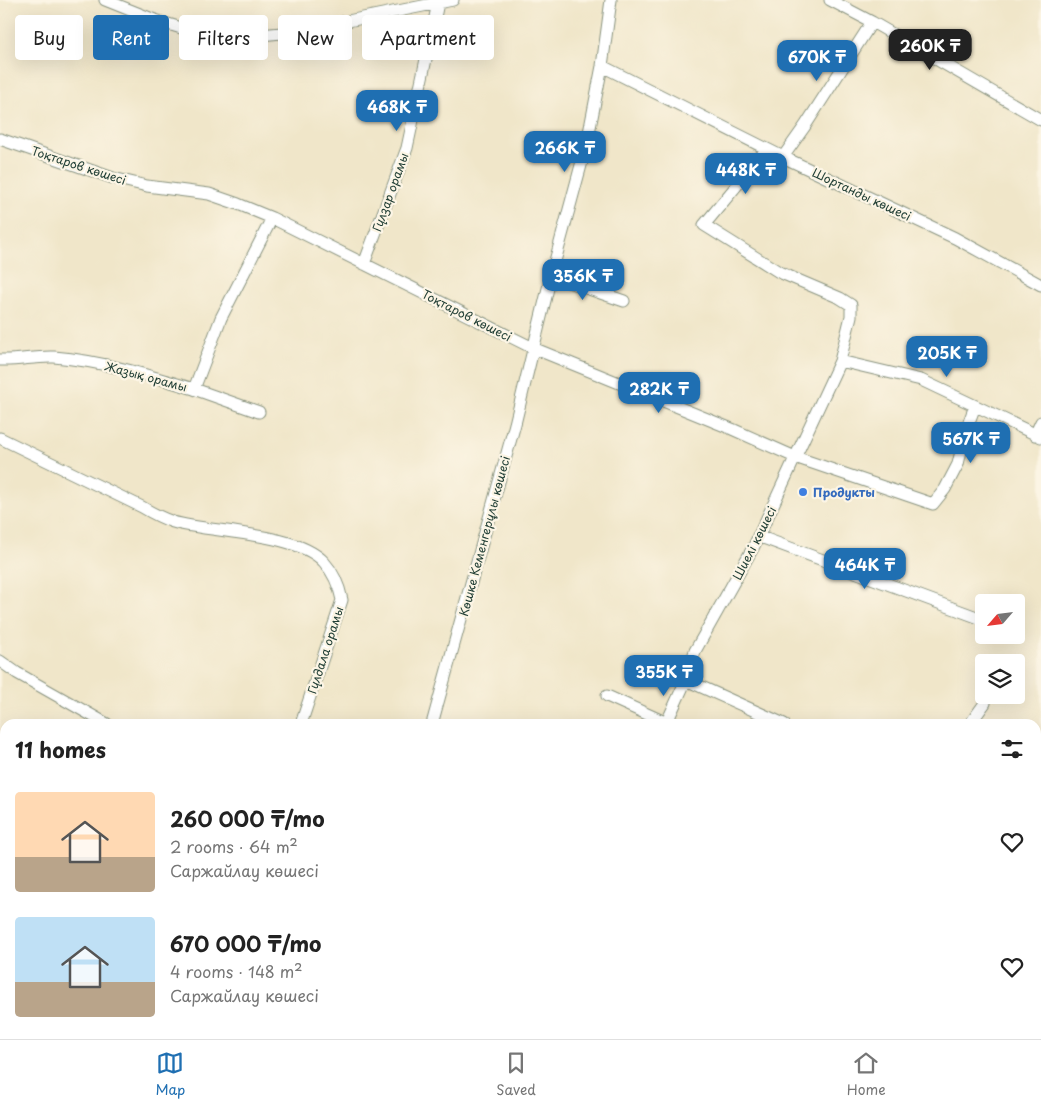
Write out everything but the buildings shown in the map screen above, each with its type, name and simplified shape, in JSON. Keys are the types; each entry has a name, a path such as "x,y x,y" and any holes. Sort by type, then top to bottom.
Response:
{"street":[{"path":"105,0 126,4 155,20 202,34 249,36 293,32 453,0"},
{"name":"Көшке Кеменгерұлы көшесі","path":"433,719 515,424 551,276 587,143 602,66 611,0"},
{"path":"830,0 872,22 1041,120"},
{"name":"Гүлзар орамы","path":"364,264 407,148 438,3"},
{"path":"782,157 805,126 872,22"},
{"name":"Шортанды көшесі","path":"602,66 782,157 955,238 1041,285"},
{"name":"Тоқтаров көшесі","path":"0,139 113,178 147,186 209,194 238,204 272,218 533,348 795,457 933,504 945,489 958,464 966,430 975,406"},
{"name":"Шиелі көшесі","path":"669,719 704,632 715,617 758,536 840,361 851,316 851,306 840,298 780,272 704,225 768,149"},
{"name":"Жазық орамы","path":"0,360 53,357 78,360 126,368 194,389 221,318 272,218"},
{"path":"551,276 624,301"},
{"path":"840,361 922,380 1038,436 1041,422"},
{"path":"194,389 258,412"},
{"name":"Гүлдала орамы","path":"0,438 142,507 158,517 175,522 264,537 295,545 323,560 334,575 342,600 303,719"},
{"path":"758,536 975,615"},
{"path":"0,661 98,719"},
{"path":"686,680 773,719"},
{"path":"607,696 658,719"},
{"path":"974,719 984,704"}],"place":[{"name":"Продукты","path":"803,492"}]}
